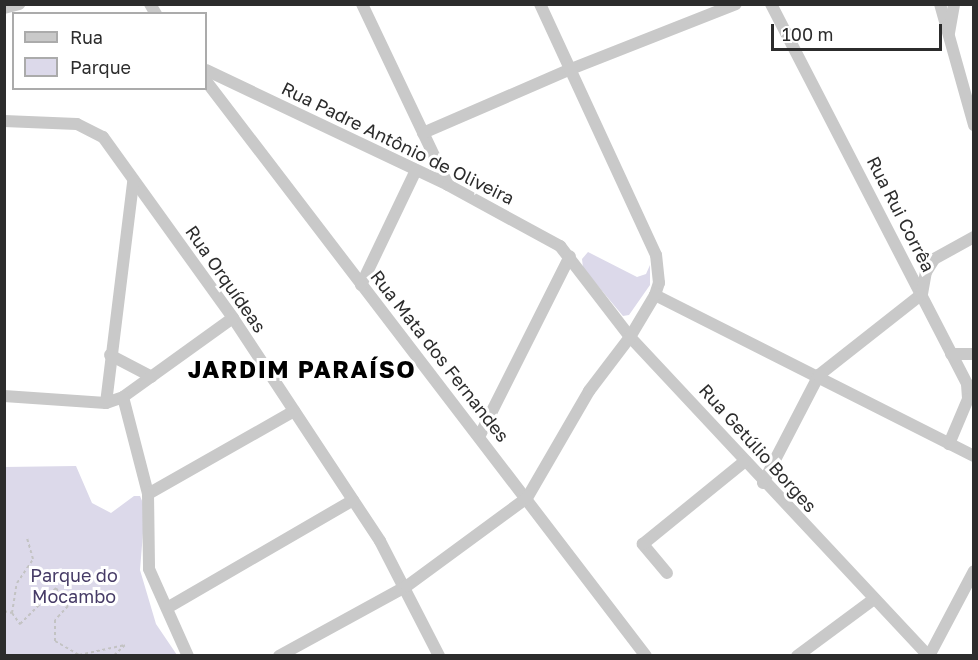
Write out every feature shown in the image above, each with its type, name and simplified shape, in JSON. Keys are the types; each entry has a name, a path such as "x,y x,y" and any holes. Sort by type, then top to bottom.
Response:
{"street":[{"path":"4,8 19,4"},
{"path":"362,4 448,185"},
{"path":"279,656 407,586 527,498 589,391 630,337 655,295 659,283 656,255 540,4"},
{"path":"423,134 571,69 736,4"},
{"name":"Rua Rui Corrêa","path":"771,4 922,294 969,390 962,421 950,444"},
{"path":"940,4 974,124"},
{"path":"948,37 954,4"},
{"name":"Rua Padre Antônio de Oliveira","path":"207,70 448,185 534,230 570,256"},
{"name":"Rua Mata dos Fernandes","path":"207,82 361,285 480,435 646,656"},
{"name":"Rua Orquídeas","path":"4,121 76,124 103,137 133,182 233,318 353,500 407,586 439,656"},
{"path":"361,285 416,170"},
{"path":"106,403 110,355 133,182"},
{"path":"764,483 819,375 922,294 926,272 934,260 974,237"},
{"path":"480,435 570,256"},
{"name":"Rua Getúlio Borges","path":"570,256 630,337 764,483 929,656"},
{"path":"655,295 819,375 974,456"},
{"path":"4,396 106,403 123,398 233,318"},
{"path":"951,354 974,354"},
{"path":"110,355 152,377"},
{"path":"123,398 148,494 149,569 188,656"},
{"path":"148,494 294,411"},
{"path":"666,573 643,544 745,461"},
{"path":"167,608 353,500"},
{"path":"929,656 974,572"},
{"path":"796,656 874,599"}],"path":[{"path":"12,613 17,583 33,559 27,538"},
{"path":"4,611 12,613 20,624 56,588 68,606 55,620 56,641 79,655 125,645 113,656"}],"green space":[{"path":"588,252 637,277 646,274 650,265 650,285 629,315 623,316 583,268 582,259"},
{"name":"Parque do Mocambo","path":"76,466 92,503 111,513 134,496 140,496 145,508 140,570 156,624 177,655 5,655 4,467"}],"district":[{"name":"JARDIM PARAÍSO","path":"302,369"}]}
